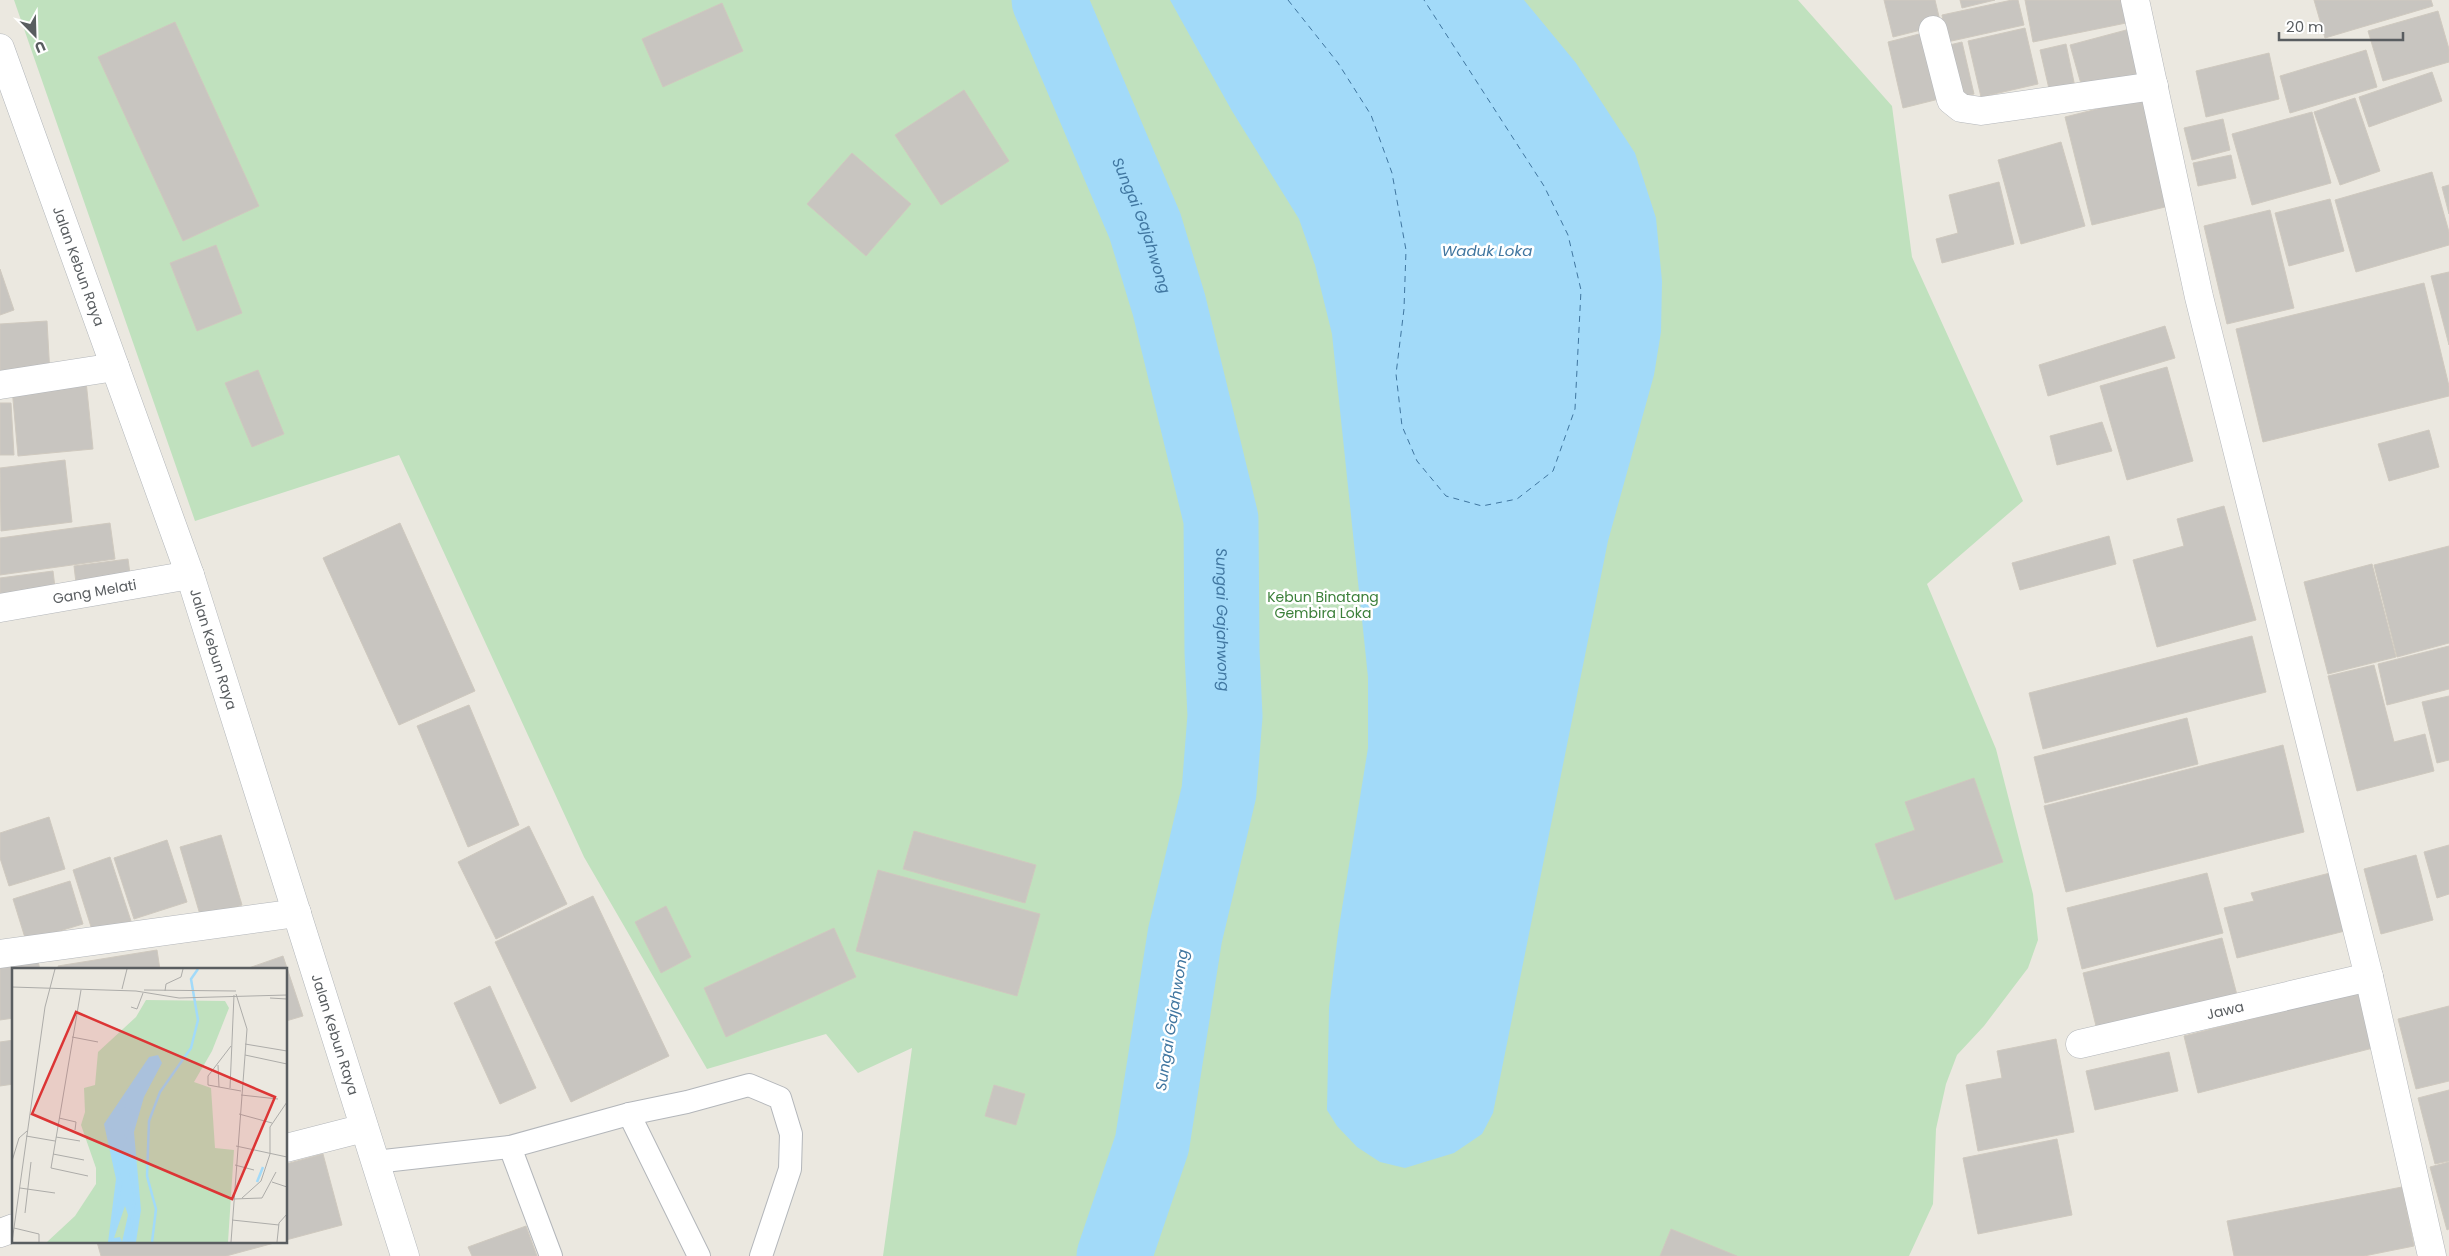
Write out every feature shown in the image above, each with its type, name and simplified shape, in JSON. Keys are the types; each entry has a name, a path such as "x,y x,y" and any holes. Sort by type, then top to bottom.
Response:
{"street":[{"path":"2135,0 2199,297 2369,977 2432,1256"},
{"path":"1933,30 1951,100 1961,108 1981,111 2154,86"},
{"name":"Jalan Kebun Raya","path":"0,48 190,575 405,1256"},
{"path":"0,385 115,367"},
{"name":"Gang Melati","path":"0,608 190,575"},
{"path":"0,954 297,914"},
{"name":"Jawa","path":"2080,1044 2369,977"},
{"path":"288,1147 364,1128"},
{"path":"0,1233 12,1229"}],"lane":[{"path":"375,1162 510,1147 629,1114 687,1102 749,1085 780,1098 791,1134 790,1169 760,1256"},
{"path":"629,1114 699,1256"},
{"path":"510,1147 551,1256"}],"green space":[{"name":"Kebun Binatang Gembira Loka","path":"14,0 1798,0 1892,106 1912,257 2023,501 1927,584 1996,749 2033,894 2038,940 2028,968 1984,1026 1957,1055 1946,1084 1936,1129 1933,1204 1909,1256 883,1256 912,1048 858,1073 826,1034 707,1069 584,857 399,455 195,521"}],"water":[{"name":"Waduk Loka","path":"1170,0 1524,0 1576,63 1635,153 1656,218 1662,281 1661,332 1654,375 1608,541 1493,1113 1482,1134 1454,1153 1405,1168 1380,1162 1357,1147 1337,1126 1327,1110 1329,1008 1338,933 1368,748 1368,677 1332,334 1315,265 1299,219 1232,111"}],"building":[{"path":"1884,0 1935,0 1941,25 1893,37"},
{"path":"1960,0 1995,0 1962,8"},
{"path":"2018,0 2024,25 1947,42 1942,15"},
{"path":"2025,0 2127,0 2131,22 2033,42"},
{"path":"2314,0 2431,0 2433,6 2325,38"},
{"path":"722,3 743,51 663,87 642,39"},
{"path":"2438,11 2449,49 2449,62 2383,81 2368,31"},
{"path":"175,22 259,206 183,241 98,57"},
{"path":"2025,28 2038,84 1981,97 1968,41"},
{"path":"2130,29 2143,75 2083,91 2070,45"},
{"path":"1931,31 1947,97 1903,108 1888,42"},
{"path":"1962,42 1974,94 1953,99 1941,47"},
{"path":"2066,44 2075,87 2050,93 2040,50"},
{"path":"2366,50 2377,87 2290,113 2280,76"},
{"path":"2269,53 2279,99 2206,117 2196,71"},
{"path":"2432,72 2442,101 2369,127 2359,97"},
{"path":"964,90 1009,161 941,205 895,135"},
{"path":"2146,97 2173,205 2092,225 2065,117"},
{"path":"2355,98 2380,171 2340,185 2314,112"},
{"path":"2312,112 2331,183 2252,205 2232,134"},
{"path":"2223,119 2230,150 2192,160 2184,128"},
{"path":"2061,142 2085,226 2021,244 1998,160"},
{"path":"852,153 911,204 866,256 807,204"},
{"path":"2231,155 2236,178 2198,186 2193,163"},
{"path":"2432,172 2449,232 2449,245 2356,272 2335,200"},
{"path":"1999,182 2014,244 1942,263 1936,239 1958,233 1949,195"},
{"path":"2449,185 2449,214 2442,187"},
{"path":"2330,199 2344,251 2289,266 2275,213"},
{"path":"2270,210 2294,308 2227,324 2204,226"},
{"path":"216,245 242,313 197,331 170,263"},
{"path":"0,269 14,310 0,315"},
{"path":"2449,272 2449,345 2431,276"},
{"path":"2424,283 2449,386 2449,396 2263,442 2236,329"},
{"path":"47,321 50,375 0,377 0,324"},
{"path":"2165,326 2175,358 2048,396 2039,365"},
{"path":"2167,367 2193,461 2127,480 2100,386"},
{"path":"258,370 284,434 252,447 225,383"},
{"path":"86,381 93,449 18,456 12,388"},
{"path":"0,403 11,403 14,455 0,455"},
{"path":"2102,422 2112,451 2057,465 2050,436"},
{"path":"2429,430 2439,467 2389,481 2378,444"},
{"path":"65,460 72,522 1,531 0,468"},
{"path":"2224,506 2256,620 2157,647 2133,560 2184,546 2177,519"},
{"path":"110,523 115,559 0,575 0,538"},
{"path":"400,523 475,691 399,725 323,558"},
{"path":"2109,536 2116,564 2020,590 2012,563"},
{"path":"2449,546 2449,643 2397,657 2374,565"},
{"path":"128,559 131,582 77,591 74,566"},
{"path":"2372,564 2396,657 2328,674 2304,582"},
{"path":"53,571 56,596 0,603 0,578"},
{"path":"2252,636 2266,692 2043,749 2029,693"},
{"path":"2449,646 2449,689 2387,705 2378,664"},
{"path":"2374,665 2394,742 2425,734 2434,771 2357,791 2328,676"},
{"path":"2449,696 2449,760 2437,763 2422,702"},
{"path":"469,705 519,825 468,847 417,726"},
{"path":"2187,718 2198,764 2045,803 2034,757"},
{"path":"2283,745 2304,832 2066,892 2044,806"},
{"path":"1974,778 2003,862 1895,900 1875,844 1915,830 1905,802"},
{"path":"49,817 65,869 9,886 0,858 0,833"},
{"path":"529,826 567,904 496,939 458,862"},
{"path":"914,831 1036,865 1025,903 903,869"},
{"path":"221,835 242,905 201,918 180,847"},
{"path":"167,840 187,902 134,919 114,858"},
{"path":"2449,845 2449,894 2437,898 2424,852"},
{"path":"2416,855 2433,920 2381,934 2364,869"},
{"path":"110,857 131,921 93,933 73,870"},
{"path":"878,870 1040,914 1017,996 856,951"},
{"path":"2207,873 2223,933 2082,969 2067,908"},
{"path":"2330,873 2345,931 2237,958 2224,908 2254,901 2251,893"},
{"path":"70,881 83,924 26,941 13,899"},
{"path":"593,896 669,1056 571,1102 495,942"},
{"path":"666,906 691,957 661,973 635,922"},
{"path":"834,928 856,977 726,1037 704,988"},
{"path":"2222,938 2237,995 2097,1030 2083,973"},
{"path":"157,950 160,968 58,968 58,966"},
{"path":"283,956 287,968 249,968"},
{"path":"38,961 40,968 12,968 12,1018 0,1020 0,967"},
{"path":"288,971 303,1016 288,1020"},
{"path":"490,986 536,1088 500,1104 454,1003"},
{"path":"2359,992 2373,1048 2198,1093 2184,1036"},
{"path":"2449,1006 2449,1081 2416,1089 2398,1019"},
{"path":"2056,1039 2074,1132 1978,1151 1966,1085 2002,1078 1997,1051"},
{"path":"12,1040 12,1084 0,1086 0,1042"},
{"path":"2169,1052 2178,1091 2095,1110 2086,1071"},
{"path":"994,1085 1025,1094 1016,1125 985,1116"},
{"path":"2449,1090 2449,1161 2435,1164 2418,1098"},
{"path":"2057,1139 2072,1215 1978,1234 1963,1158"},
{"path":"323,1154 342,1225 288,1239 288,1163"},
{"path":"2449,1162 2449,1229 2447,1230 2430,1167"},
{"path":"2402,1187 2414,1246 2364,1256 2234,1256 2227,1221"},
{"path":"526,1226 537,1256 472,1256 468,1247"},
{"path":"1671,1229 1737,1256 1660,1256"},
{"path":"98,1244 271,1244 226,1256 101,1256"}],"waterway":[{"name":"Sungai Gajahwong","path":"1049,0 1145,226 1169,305 1221,519 1222,652 1225,716 1219,792 1185,935 1152,1144 1114,1256"}],"ferry route":[{"path":"1288,0 1338,63 1371,115 1392,173 1406,250 1404,309 1396,374 1402,426 1417,461 1446,496 1482,506 1517,499 1553,471 1575,409 1581,290 1568,235 1544,186 1424,0"}]}
